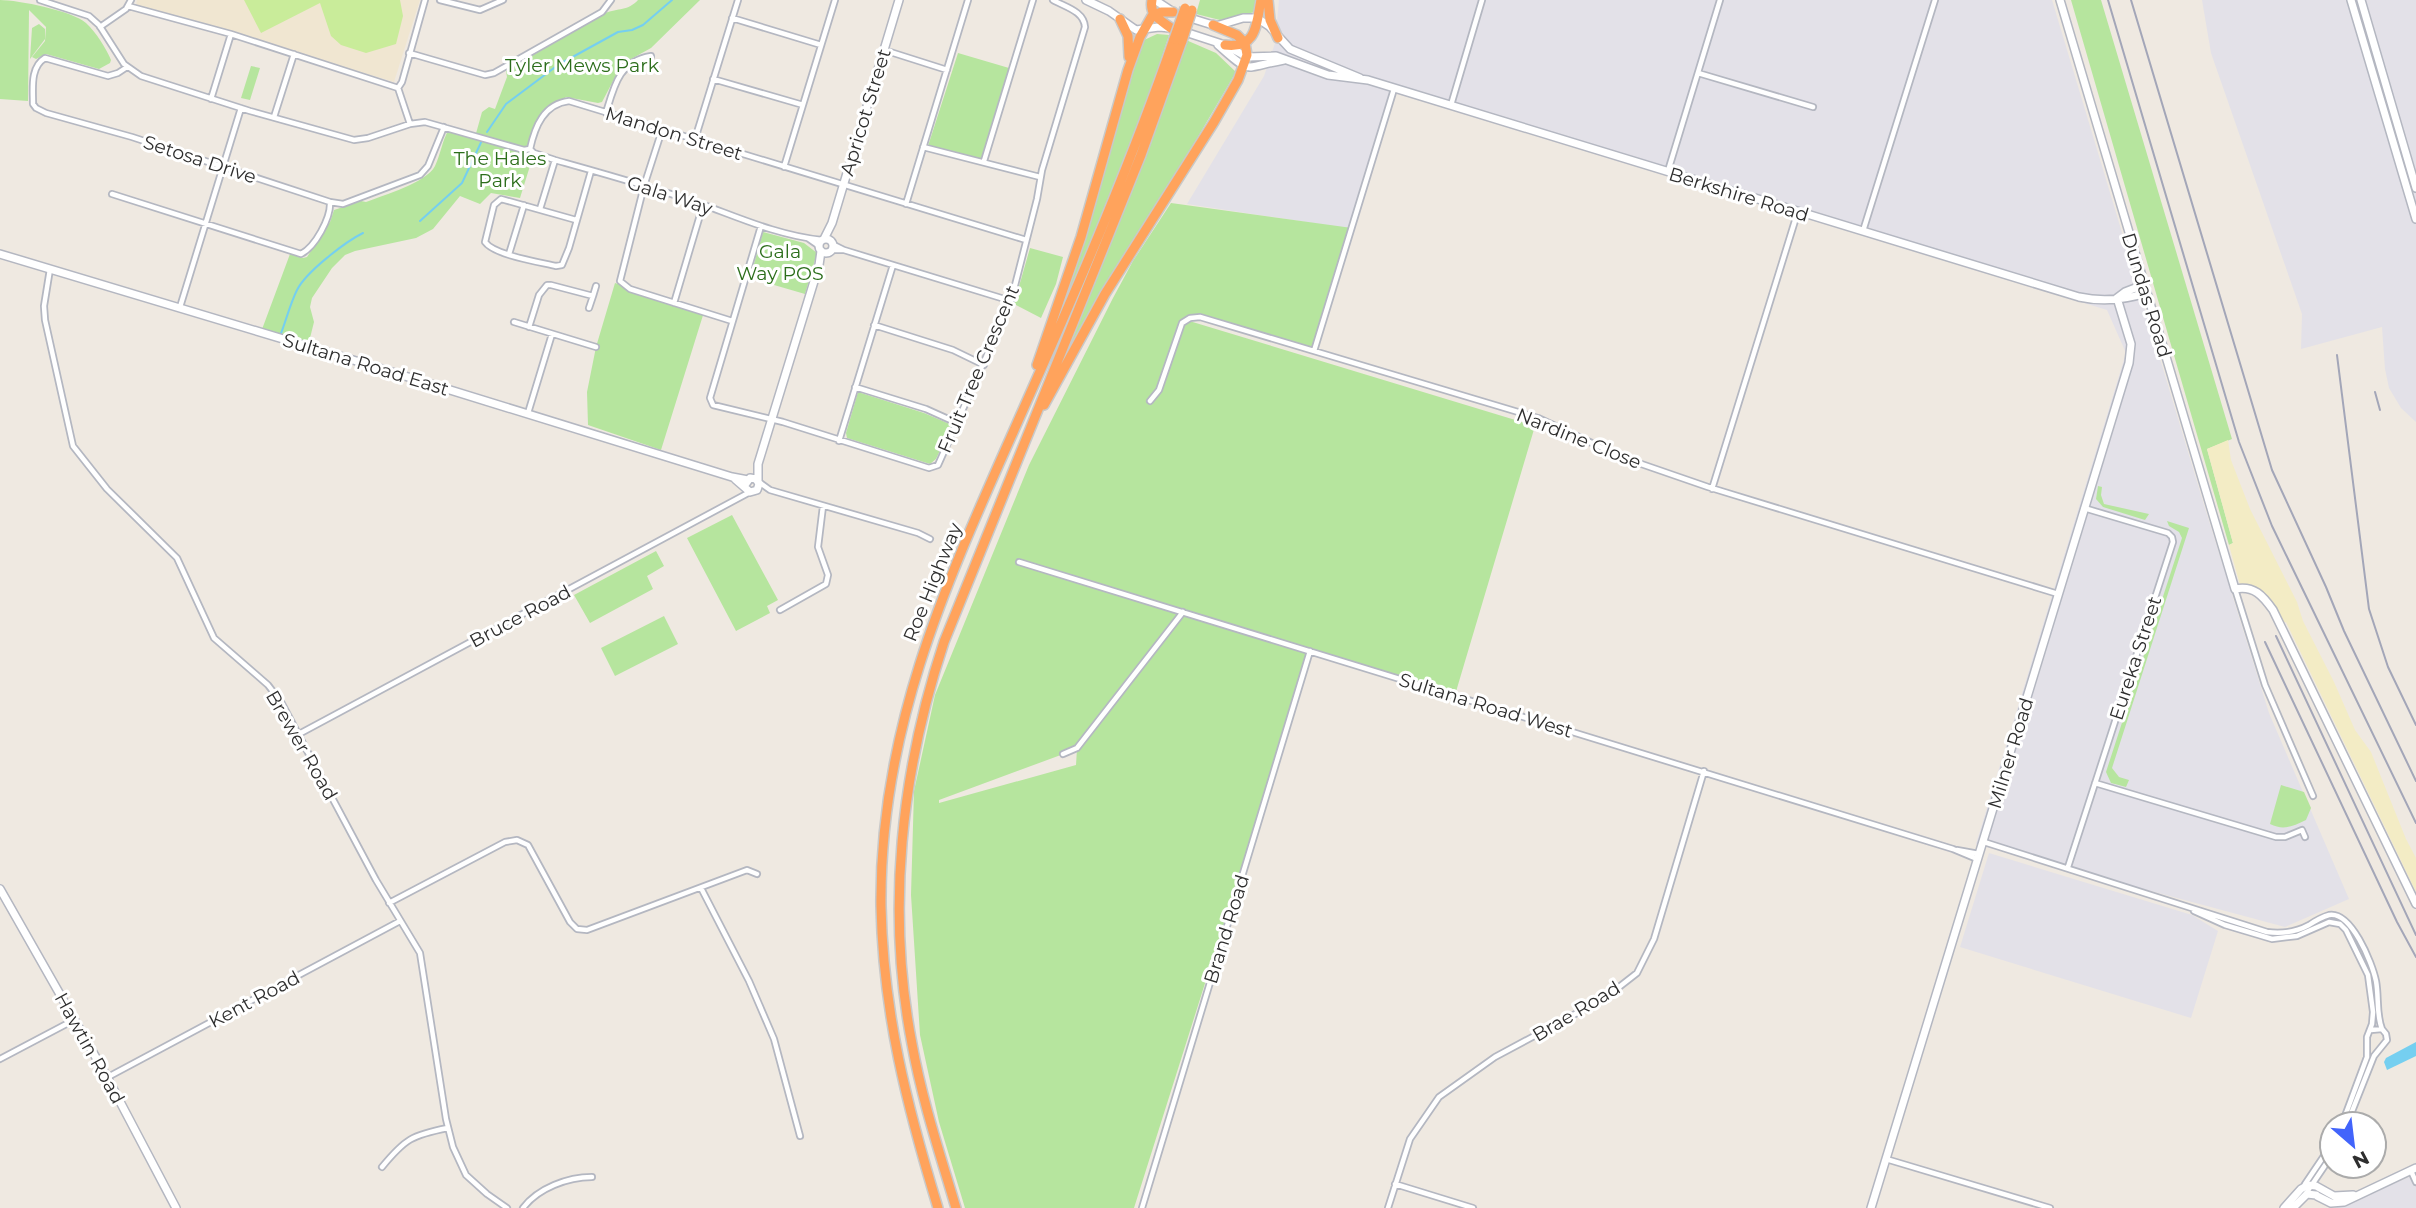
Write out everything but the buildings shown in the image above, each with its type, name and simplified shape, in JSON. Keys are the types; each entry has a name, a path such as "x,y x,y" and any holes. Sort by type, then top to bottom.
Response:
{"highway":[{"path":"1153,0 1151,7 1154,15 1171,28"},
{"path":"1225,45 1245,44 1253,34 1261,0"},
{"path":"1268,0 1272,26 1278,38"},
{"name":"Roe Highway","path":"956,1208 918,1078 905,1005 900,932 902,825 915,748 932,677 953,618 1141,155 1190,4"},
{"path":"1020,417 1081,237 1128,70 1143,30 1154,15 1172,12"},
{"path":"1120,19 1130,42 1128,70"},
{"path":"1026,437 1105,294 1208,132 1247,64 1245,44 1237,35 1213,25"},
{"name":"Roe Highway","path":"938,1208 905,1095 887,997 881,902 885,824 898,741 916,672 942,599 1132,155 1178,40"}],"main road":[{"name":"Apricot Street","path":"751,484 826,245 898,0"},
{"name":"Berkshire Road","path":"1086,0 1109,10 1131,28 1171,28 1225,45 1247,64"},
{"path":"1153,0 1172,12 1213,25 1243,18 1257,18"},
{"name":"Dundas Road","path":"2060,0 2235,589"},
{"path":"2351,0 2416,219"},
{"path":"2361,0 2416,188"},
{"name":"Berkshire Road","path":"1257,18 1269,26 1286,46 1301,55 1345,70 1364,80"},
{"name":"Berkshire Road","path":"1211,40 1235,62 1247,64 1270,55 1328,75 1394,88 2079,296 2102,300 2126,299 2145,289"},
{"path":"2365,47 2374,44"},
{"path":"1247,64 1284,59"},
{"name":"Sultana Road East","path":"0,254 751,484"},
{"name":"Milner Road","path":"1871,1208 2131,353 2129,335 2117,298"},
{"path":"2235,589 2257,592 2273,610 2416,904"},
{"name":"Hawtin Road","path":"0,889 75,1019 176,1208"},
{"path":"2312,1188 2334,1196 2357,1195 2414,1169"},
{"path":"2284,1208 2312,1188"},
{"path":"2293,1208 2312,1188"}],"street":[{"path":"40,0 83,13 100,26 126,66 141,76 346,138 362,140 410,124 398,88 231,34 128,6"},
{"path":"100,26 128,6 131,0"},
{"path":"398,88 425,0"},
{"path":"440,0 480,10 503,0"},
{"path":"409,53 485,75 494,73 602,12 611,0"},
{"path":"695,139 738,0"},
{"path":"784,167 835,0"},
{"path":"906,204 968,0"},
{"path":"984,161 1033,0"},
{"name":"Fruit Tree Crescent","path":"732,321 710,398 713,405 783,422 929,468 938,465 1011,301 1037,200 1040,177 1085,27 1085,20 1081,15 1053,0"},
{"path":"1451,105 1482,0"},
{"path":"1668,172 1720,0"},
{"path":"1863,232 1935,0"},
{"path":"732,18 821,44"},
{"path":"211,99 231,34"},
{"path":"884,50 947,70"},
{"path":"274,117 294,54"},
{"path":"606,113 615,79 620,72 628,65 651,56"},
{"name":"Setosa Drive","path":"126,66 113,73 101,75 45,58 36,67 33,104 46,113 223,166 330,202 351,202 420,174 428,166 444,127"},
{"path":"1698,73 1813,107"},
{"path":"713,79 803,105"},
{"path":"1314,351 1394,88"},
{"name":"Mandon Street","path":"531,150 539,120 547,111 561,103 569,102 1026,240"},
{"path":"180,307 241,108"},
{"name":"Gala Way","path":"410,124 425,122 531,150 761,226 1011,301"},
{"path":"662,130 620,281 630,289 732,321 761,226"},
{"path":"923,147 1040,177"},
{"path":"540,209 555,160"},
{"path":"576,220 501,199 491,212 485,242 490,248 509,254 556,266 562,265 592,171"},
{"path":"112,194 304,254 328,219 330,202"},
{"path":"509,254 524,204"},
{"path":"674,303 703,205"},
{"path":"1712,489 1798,211"},
{"path":"839,441 893,264"},
{"name":"Brewer Road","path":"50,269 44,306 45,320 73,446 107,489 177,558 214,638 268,685 281,702 389,903 420,953 453,1147 466,1175 507,1208"},
{"path":"529,327 539,295 547,285 593,296"},
{"path":"589,308 596,286"},
{"name":"Nardine Close","path":"1150,401 1159,390 1181,326 1190,318 1200,317 1538,418 1623,458 1712,489 2058,594"},
{"path":"514,322 596,346"},
{"path":"874,325 953,351 984,365"},
{"path":"527,414 552,334"},
{"path":"855,387 926,409 957,423"},
{"name":"Bruce Road","path":"299,734 741,499 751,484"},
{"name":"Sultana Road East","path":"751,484 918,533 930,539"},
{"path":"780,610 826,584 828,575 818,547 823,506"},
{"name":"Eureka Street","path":"2068,867 2173,542 2168,533 2084,508"},
{"name":"Sultana Road West","path":"1018,562 1978,856"},
{"name":"Dundas Road","path":"2235,589 2265,685 2313,796"},
{"path":"1063,754 1077,748 1183,612"},
{"name":"Brand Road","path":"1142,1208 1310,651"},
{"name":"Brae Road","path":"1388,1208 1410,1139 1439,1097 1495,1057 1605,998 1637,973 1654,939 1704,771"},
{"path":"2095,783 2276,837 2285,837 2302,830"},
{"path":"2300,824 2305,837"},
{"path":"389,903 505,842 517,840 528,845 569,922 577,929 587,930 747,870 757,874"},
{"path":"1983,841 2275,933 2298,930 2328,915 2344,918 2353,928 2374,974 2378,1018 2387,1037 2386,1043 2374,1056 2353,1110"},
{"path":"701,888 749,981 774,1039 800,1136"},
{"path":"2181,904 2211,920 2272,939 2297,936 2329,922 2340,924 2349,934 2370,979 2373,1012 2367,1057 2347,1110"},
{"name":"Kent Road","path":"107,1077 400,921"},
{"path":"0,1059 75,1019"},
{"path":"2369,1032 2376,1028 2382,1029"},
{"path":"2368,1042 2374,1048 2382,1047"},
{"path":"382,1167 396,1150 413,1136 448,1128"},
{"path":"1886,1159 2050,1208"},
{"path":"2414,1169 2416,1182"},
{"path":"2312,1188 2318,1175"},
{"path":"523,1208 540,1191 580,1177 592,1177"},
{"path":"2312,1188 2318,1178"},
{"path":"1395,1184 1473,1208"}],"shaded area":[{"path":"137,0 420,0 394,82 136,5"},
{"path":"1279,0 2052,0 2269,713 2349,899 2285,927 1976,844 2126,353 2107,310 1394,91 1352,229 1187,204 1264,76 1275,43"},
{"path":"2202,0 2416,0 2416,422 2401,408 2389,388 2382,327 2301,349 2302,314 2211,53"},
{"path":"1989,853 2192,915 2218,931 2191,1018 1960,947"},
{"path":"2416,1174 2416,1208 2334,1208 2342,1206"}],"green space":[{"path":"0,0 45,7 70,14 86,23 100,40 111,60 110,63 99,69 46,54 36,59 32,57 45,41 46,27 29,10 28,101 0,99"},
{"path":"244,0 400,0 403,16 396,44 366,53 341,45 331,36 320,3 261,33"},
{"path":"638,0 700,0 651,48 622,64 602,102 566,97 539,120 530,148 534,153 520,198 491,193 480,204 460,196 433,229 416,238 345,255 332,268 312,298 310,307 314,322 308,346 261,332 290,254 307,257 330,222 334,210 383,196 423,178 435,166 449,129 475,137 482,112 489,107 495,109 507,77 506,71 605,13 627,8"},
{"path":"1200,0 1257,0 1255,12 1220,20 1196,14"},
{"path":"2071,0 2101,0 2232,439 2207,449 2233,543 2229,545"},
{"path":"39,24 45,29 45,39 30,59 32,28"},
{"path":"1157,34 1169,35 1148,99 1035,379 1104,173 1142,41"},
{"path":"1186,40 1216,53 1236,72 1042,403 1095,283 1150,146"},
{"path":"958,53 1009,68 981,159 928,146"},
{"path":"251,66 260,68 250,100 241,98"},
{"path":"1171,203 1352,228 1314,351 1200,317 1186,320 1535,426 1455,695 1310,651 1134,1208 965,1208 939,1122 920,1035 911,895 914,791 935,695 1029,465 1133,261","holes":["1077,749 1076,765 939,803 939,800"]},
{"name":"Gala Way POS","path":"763,232 804,243 817,253 805,294 750,278"},
{"path":"1030,248 1063,257 1056,284 1041,318 1014,304"},
{"path":"615,283 704,312 661,450 588,425 587,392 596,347"},
{"path":"858,392 952,425 936,459 930,464 847,438 846,433"},
{"path":"2098,486 2102,487 2104,504 2149,514 2145,520 2103,507 2096,499"},
{"path":"732,515 778,600 767,606 770,613 736,631 687,538"},
{"path":"2167,521 2189,528 2112,768 2119,777 2129,780 2126,787 2111,783 2106,772 2182,538"},
{"path":"656,551 664,566 647,576 653,589 590,623 574,595"},
{"path":"664,616 678,644 615,676 601,648"},
{"path":"2281,785 2304,792 2311,808 2306,820 2284,827 2270,824"}],"sand":[{"path":"2228,440 2231,460 2250,509 2297,602 2303,621 2355,730 2371,752 2416,858 2416,892 2286,622 2282,623 2267,597 2240,585 2229,545 2233,543 2207,449"}],"water":[{"path":"2416,1042 2416,1056 2387,1070 2384,1062 2386,1058"}],"waterway":[{"path":"487,132 506,104 558,65 618,32 643,25 672,0"},
{"path":"420,221 462,183 484,136"},
{"path":"280,336 302,283 327,258 363,233"}],"railway":[{"path":"2108,0 2239,442 2272,526 2416,823"},
{"path":"2131,0 2272,470 2344,631 2416,781"},
{"path":"2337,355 2369,609 2388,667 2416,725"},
{"path":"2375,392 2380,410"},
{"path":"2276,636 2416,935"},
{"path":"2265,642 2416,957"}],"park label":[{"name":"Tyler Mews Park","path":"582,65"},
{"name":"The Hales Park","path":"500,169"}]}
